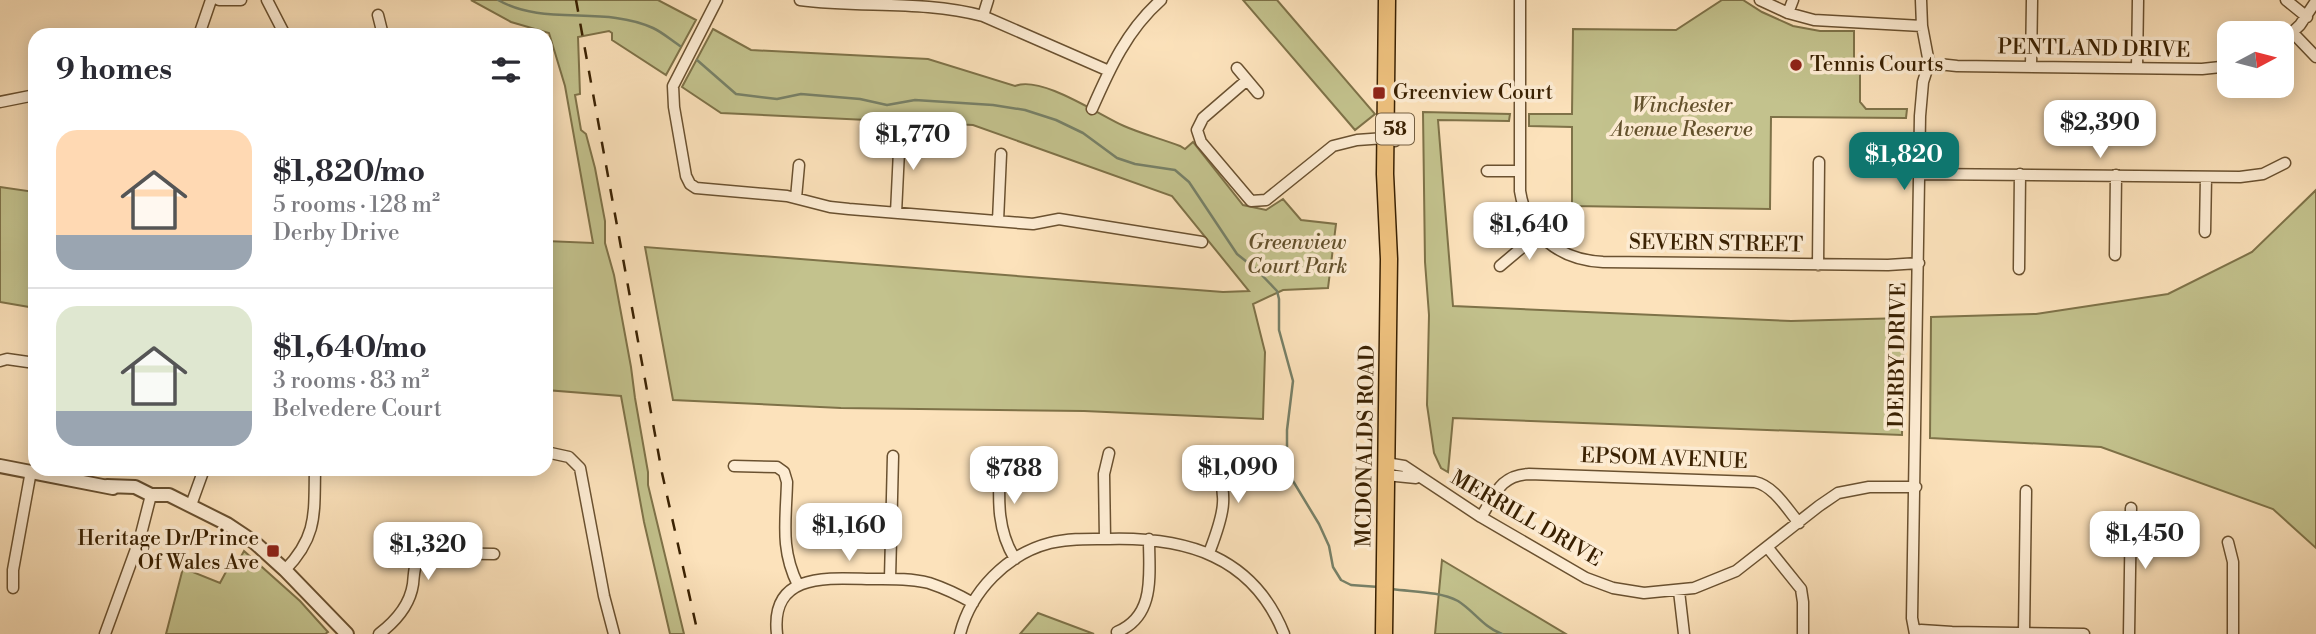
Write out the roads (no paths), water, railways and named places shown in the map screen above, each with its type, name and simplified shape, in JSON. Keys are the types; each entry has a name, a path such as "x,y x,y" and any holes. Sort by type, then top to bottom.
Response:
{"main road":[{"name":"MCDONALDS ROAD","path":"1384,634 1389,258 1387,0"},
{"name":"MCDONALDS ROAD","path":"1388,141 1393,0"}],"street":[{"path":"201,28 211,0"},
{"path":"219,0 242,0"},
{"path":"267,0 281,28"},
{"path":"717,0 673,86 674,107 688,180 693,187 796,198 830,207 896,213 1033,224 1059,219 1202,242"},
{"path":"800,0 905,2 950,7 983,16 1109,71"},
{"path":"983,16 988,0"},
{"path":"1092,109 1109,71 1134,29 1161,0"},
{"name":"SEVERN STREET","path":"1520,0 1520,191 1523,206 1538,234 1563,253 1593,261 1919,266"},
{"path":"1760,0 1788,13 1826,22 1922,22"},
{"path":"1788,13 1793,0"},
{"name":"DERBY DRIVE","path":"1918,633 1914,595 1920,116 1926,66 1921,0"},
{"path":"2031,67 2032,0"},
{"path":"2137,68 2138,0"},
{"path":"2286,0 2307,17"},
{"path":"2294,31 2307,17 2316,1"},
{"path":"378,15 381,28"},
{"path":"2294,35 2316,57"},
{"name":"PENTLAND DRIVE","path":"1926,66 2217,67"},
{"path":"1237,68 1258,93"},
{"path":"1247,80 1203,118 1197,130 1201,142 1251,201 1266,200 1326,150 1343,142 1388,141"},
{"path":"0,102 28,96"},
{"path":"896,213 900,130"},
{"path":"998,221 1001,154"},
{"path":"1818,265 1819,162"},
{"path":"1920,174 2252,177 2286,163"},
{"path":"796,198 799,164"},
{"path":"1487,171 1519,171"},
{"path":"2019,269 2020,174"},
{"path":"2115,256 2116,176"},
{"path":"2205,232 2206,177"},
{"path":"1500,266 1538,234"},
{"path":"0,361 7,359 28,362"},
{"path":"1105,539 1104,474 1109,453"},
{"path":"553,454 569,457 582,473 604,596 614,634"},
{"path":"890,579 893,456"},
{"path":"1000,458 1000,522 1007,546 1015,559"},
{"path":"1209,553 1221,517 1223,497 1222,483 1210,464"},
{"path":"1481,517 1499,487 1510,477 1504,465"},
{"path":"0,466 28,471"},
{"path":"734,466 777,467 784,472 787,482 786,552 789,568 797,585"},
{"name":"MERRILL DRIVE","path":"1386,469 1404,466 1481,517 1569,569 1600,584 1644,593 1679,591 1709,584 1736,572 1830,498 1847,490 1869,486 1916,487"},
{"name":"EPSOM AVENUE","path":"1510,477 1529,474 1755,481 1768,487 1799,523"},
{"path":"13,588 13,570 30,476"},
{"path":"56,476 107,486 135,487 150,498 169,495 242,533 285,570 347,634"},
{"path":"187,504 201,476"},
{"path":"285,570 305,548 312,529 315,476"},
{"path":"2024,634 2026,491"},
{"path":"105,634 139,538 150,498"},
{"path":"2129,634 2131,508"},
{"path":"1117,632 1132,625 1144,605 1149,587 1149,539"},
{"path":"960,634 973,603 993,577 1015,559 1051,543 1072,540 1149,539 1175,542 1209,553 1229,565 1256,589 1274,613 1284,634"},
{"path":"2228,542 2233,562 2233,634"},
{"path":"1768,548 1801,589 1803,634"},
{"path":"379,634 397,617 408,599 419,556 427,553 494,554"},
{"path":"776,634 779,608 783,600 797,585 825,578 890,579 930,584 973,603"},
{"path":"1679,591 1684,634"},
{"path":"1934,634 1952,632"},
{"path":"1918,633 2084,634"}],"waterway":[{"path":"498,0 535,13 634,21 656,30 680,46"},
{"path":"697,60 736,94 777,99 801,94 860,99 887,105 915,100 1025,110 1056,120 1083,133 1117,158 1135,164 1175,170 1189,182 1237,254 1277,291 1279,330 1293,381 1287,430 1287,462 1293,481 1319,524 1329,546 1333,567 1341,580 1351,585 1379,587"},
{"path":"1392,589 1451,598 1502,634"}],"railway":[{"path":"576,0 662,473 698,634"}],"place":[{"name":"Tennis Courts","path":"1796,65"},
{"name":"Greenview Court","path":"1379,93"},
{"name":"Heritage Dr/Prince Of Wales Ave","path":"273,551"}],"park label":[{"name":"Winchester Avenue Reserve","path":"1682,118"},
{"name":"Greenview Court Park","path":"1297,255"}]}
